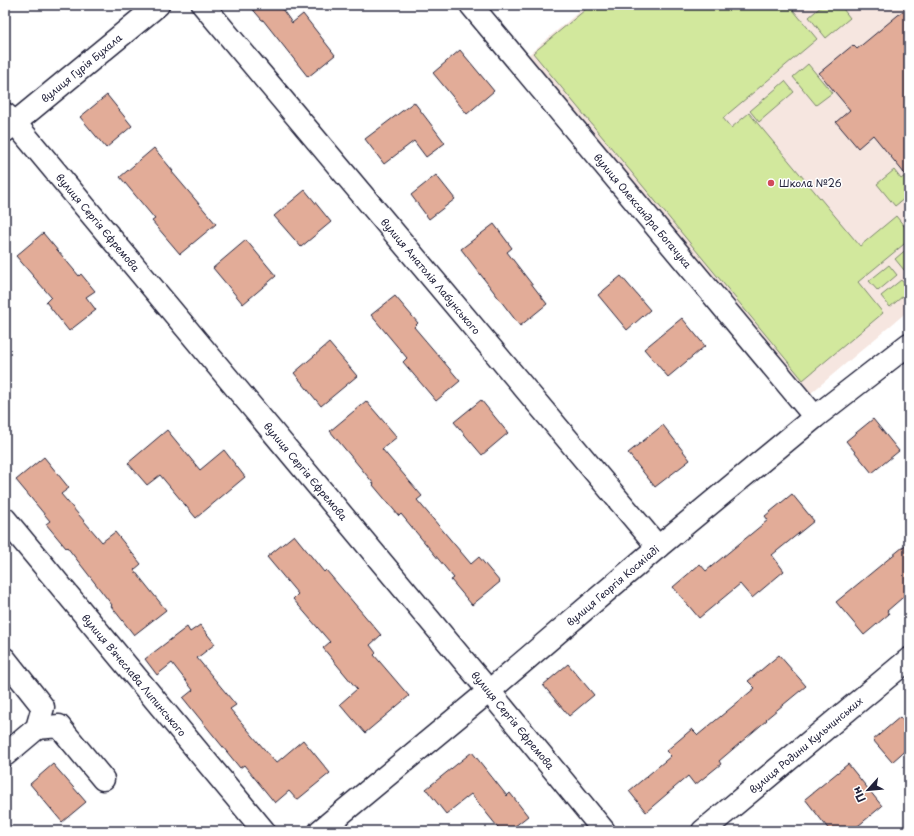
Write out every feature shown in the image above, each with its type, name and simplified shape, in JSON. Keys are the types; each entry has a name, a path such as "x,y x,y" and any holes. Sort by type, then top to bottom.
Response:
{"street":[{"name":"вулиця Гурія Бухала","path":"8,123 158,5"},
{"name":"вулиця Анатолія Лабунського","path":"203,5 658,547"},
{"name":"вулиця Олександра Богачука","path":"471,5 815,417"},
{"name":"вулиця Сергія Єфремова","path":"8,123 489,691 604,831"},
{"name":"вулиця Георгія Косміаді","path":"320,831 815,417 909,344"},
{"name":"вулиця Вʼячеслава Липинського","path":"5,519 264,831"},
{"path":"5,659 43,707 37,728 5,755"},
{"name":"вулиця Родини Кульчинських","path":"702,831 909,659"},
{"path":"37,728 59,726 103,779"}],"shaded area":[{"name":"Школа №26","path":"587,5 909,5 909,310 811,393 527,56"}],"green space":[{"name":"Школа №26","path":"591,5 789,5 817,39 723,118 731,128 749,113 860,246 896,216 909,232 909,240 858,282 883,313 803,380 533,53"},
{"path":"823,5 840,5 850,18 826,38 809,17"},
{"path":"808,64 832,93 816,105 793,77"},
{"path":"785,81 794,92 759,122 750,111"},
{"path":"894,170 901,179 909,173 909,195 895,206 877,184"},
{"path":"909,247 909,266 904,270 895,259"},
{"path":"889,265 897,275 878,291 869,281"},
{"path":"901,280 909,291 890,307 881,296"}],"building":[{"path":"249,5 281,5 280,6 292,23 303,14 335,55 308,77 263,20"},
{"path":"909,6 909,179 873,135 858,148 836,122 850,110 819,73 853,45 857,49"},
{"path":"460,50 494,91 467,114 433,73"},
{"path":"107,95 132,126 106,148 80,117"},
{"path":"414,102 445,143 426,157 414,141 384,164 365,139"},
{"path":"154,148 173,171 172,172 216,224 180,254 152,221 155,219 120,177"},
{"path":"436,175 455,199 429,219 411,195"},
{"path":"305,190 331,222 301,247 274,216"},
{"path":"494,224 512,248 507,252 547,304 520,326 461,249"},
{"path":"43,233 79,276 81,274 95,291 86,297 96,310 69,331 46,302 51,297 16,256"},
{"path":"246,240 276,276 243,304 213,268"},
{"path":"621,276 650,310 627,330 598,295"},
{"path":"395,296 418,323 414,327 460,381 436,401 403,362 407,358 371,315"},
{"path":"682,318 705,346 668,377 644,349"},
{"path":"329,343 357,376 321,406 294,373"},
{"path":"481,400 508,433 482,455 454,422"},
{"path":"366,401 397,437 382,449 422,496 417,500 471,564 479,557 500,582 472,605 451,580 454,578 401,514 399,516 330,431"},
{"path":"873,419 899,451 872,473 846,441"},
{"path":"663,425 690,460 655,487 628,453"},
{"path":"167,430 200,470 224,450 245,477 196,518 160,475 147,485 128,463"},
{"path":"44,457 69,488 61,494 102,542 115,532 141,564 134,570 166,610 134,635 67,547 66,548 46,524 50,521 16,480"},
{"path":"792,494 814,521 772,555 784,571 752,598 740,584 699,618 673,587 700,564 706,571 768,520 765,516"},
{"path":"294,535 324,572 326,570 381,635 370,645 376,653 374,655 409,696 365,733 340,704 357,689 323,648 330,642 293,599 298,594 267,557"},
{"path":"909,542 909,592 887,611 889,614 864,635 836,602"},
{"path":"200,625 215,644 197,658 236,705 230,709 276,763 303,740 330,773 297,800 289,791 275,803 244,765 240,768 183,698 193,690 172,663 157,675 145,659 187,627 190,632"},
{"path":"779,655 806,686 766,719 767,720 719,761 721,764 695,785 688,776 646,812 629,791 671,756 666,751 692,729 698,735 755,688 748,681"},
{"path":"568,664 594,695 569,716 543,685"},
{"path":"900,717 909,728 909,747 892,762 873,740"},
{"path":"472,752 507,796 510,793 528,816 509,831 501,831 471,794 446,814 426,789"},
{"path":"53,764 86,802 62,822 30,784"},
{"path":"848,764 882,806 852,831 830,831 805,799"}],"place":[{"name":"Школа №26","path":"771,183"}]}
